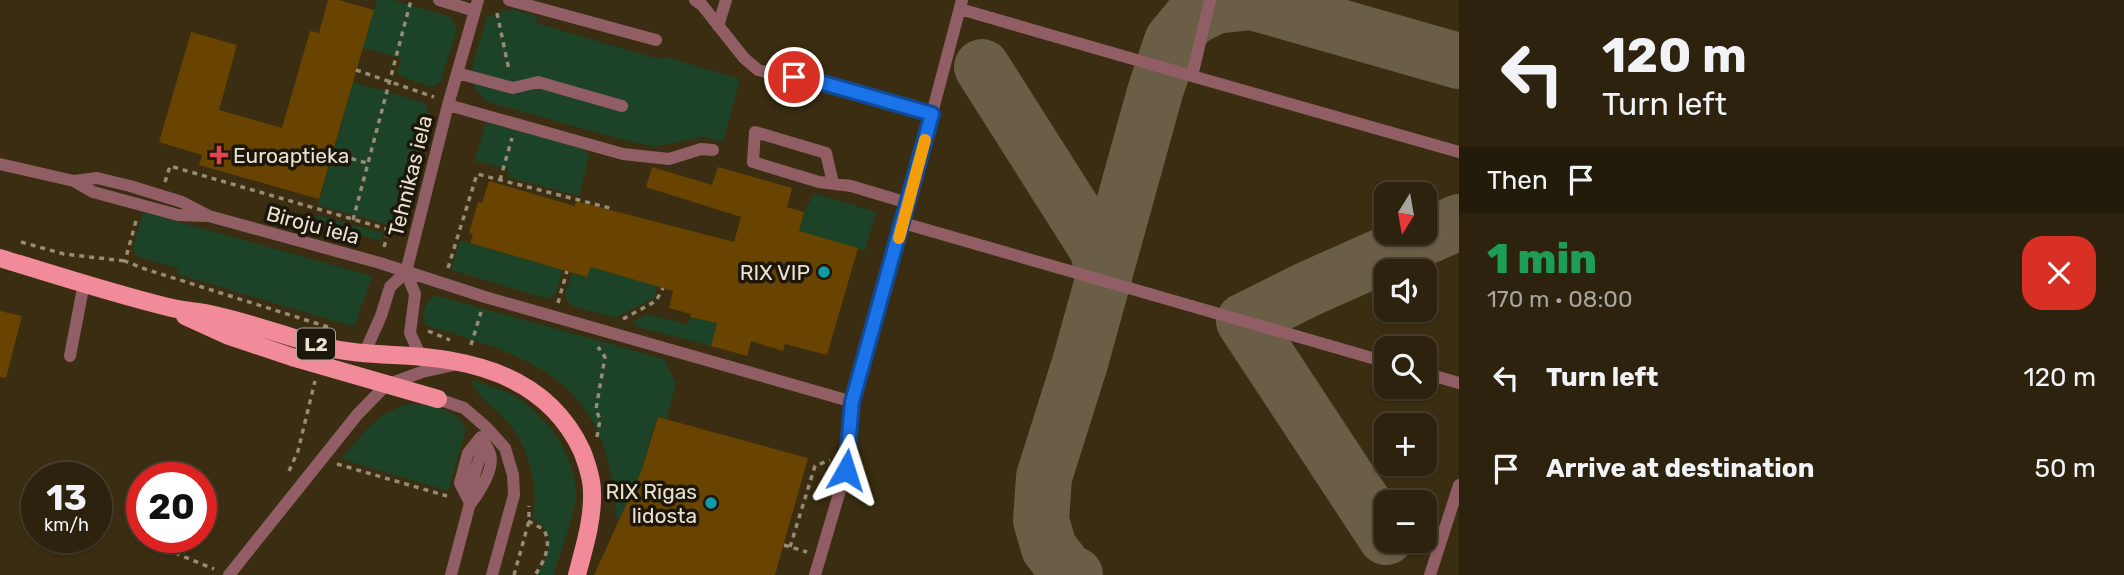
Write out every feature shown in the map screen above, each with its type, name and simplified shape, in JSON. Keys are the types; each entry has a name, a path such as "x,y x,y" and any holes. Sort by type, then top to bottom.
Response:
{"main road":[{"name":"L2","path":"0,258 170,308 211,314 324,346 364,354 421,357 468,355"},
{"path":"170,308 229,336 438,399"},
{"path":"468,355 541,396 564,419 576,438 588,466 592,491 588,537 577,575"}],"lane":[{"path":"439,0 477,5"},
{"path":"509,0 656,40"},
{"path":"695,0 702,5 744,58 758,70 809,79 932,114"},
{"path":"719,26 726,0"},
{"path":"1192,76 1210,0"},
{"name":"Tehnikas iela","path":"364,354 381,316 390,287 406,272 448,104 477,5"},
{"path":"815,575 846,470 852,402 961,5 1192,76 1459,152"},
{"path":"457,73 513,88 538,82 622,106"},
{"path":"448,104 623,154 669,159 701,149 713,150"},
{"path":"833,183 826,152 755,132 753,162 819,182 908,202"},
{"name":"Biroju iela","path":"0,164 75,181 93,192 178,215 209,216"},
{"name":"Biroju iela","path":"75,181 97,178 130,187 182,202 209,216 852,402"},
{"path":"903,223 1374,359"},
{"path":"406,272 415,294 410,333 421,357"},
{"path":"70,356 84,283"},
{"path":"229,575 357,415 386,385 468,355"},
{"path":"1437,377 1459,383"},
{"path":"438,399 464,408 505,448 513,475 514,495 492,575"},
{"path":"451,575 470,503 482,489 491,460 464,408"},
{"path":"470,503 460,483 468,453 481,437"},
{"path":"1430,575 1459,485"}],"path":[{"path":"353,220 413,0"},
{"path":"356,70 427,94 448,104"},
{"path":"500,180 516,123"},
{"path":"332,153 368,163"},
{"path":"164,187 170,166 397,232"},
{"path":"446,272 477,174 610,208"},
{"path":"125,261 140,205"},
{"path":"13,240 64,254 125,261 327,325 333,329 335,336"},
{"path":"546,301 558,304 567,271"},
{"path":"617,322 656,301 663,288"},
{"path":"468,355 485,297"},
{"path":"583,325 605,357 596,409 600,420 598,428"},
{"path":"287,476 298,451 317,371"},
{"path":"790,547 815,466 848,452"},
{"path":"323,459 470,503"},
{"path":"509,515 539,525 546,534 548,543 544,560 535,575"},
{"path":"174,553 214,569"}],"green space":[{"path":"377,0 393,0 451,17 457,30 440,82 432,87 397,75 401,58 363,48"},
{"path":"512,9 537,16 536,23 659,59 666,57 740,79 723,142 702,137 655,147 488,102 474,88 472,67 487,17"},
{"path":"353,82 425,103 430,116 397,227 318,205"},
{"path":"486,122 583,148 589,156 579,196 507,177 508,169 475,161"},
{"path":"814,193 876,212 865,251 799,231 804,212"},
{"path":"143,212 372,276 354,327 177,274 178,268 136,256 133,249"},
{"path":"317,215 383,233 381,241 315,222"},
{"path":"460,240 562,270 556,293 548,299 451,270"},
{"path":"591,267 657,286 654,298 615,318 570,305 565,296 572,273 587,277"},
{"path":"434,295 664,359 676,383 667,419 657,417 641,472 620,519 616,517 610,472 599,435 583,406 561,384 534,365 502,350 425,325 425,309"},
{"path":"649,314 687,325 690,317 717,323 711,346 637,327 632,322"},
{"path":"471,380 506,392 528,405 549,427 566,453 572,468 576,496 554,575 537,575 545,560 548,537 541,524 533,519 533,478 525,451 512,427 481,396"},
{"path":"408,404 449,412 456,416 466,429 448,491 341,459 378,419"}],"building":[{"path":"328,0 339,0 374,10 319,199 199,165 202,155 159,142 191,32 237,45 219,110 282,128 310,31 319,33"},
{"path":"652,167 712,185 718,167 792,188 787,207 804,212 799,231 858,248 827,355 785,344 783,351 751,341 747,356 711,346 717,323 690,317 691,314 669,308 673,291 591,267 587,277 470,243 473,234 469,233 478,202 482,203 489,181 575,206 576,201 734,242 741,217 646,187"},
{"path":"0,311 22,316 6,378 0,377"},
{"name":"RIX Rīgas lidosta","path":"658,417 808,458 775,575 594,575 641,472"}],"taxiway":[{"path":"1245,0 1459,61"},
{"path":"1075,575 1066,570 1049,548 1041,520 1044,477 1080,363 1155,92 1172,41 1190,19 1215,6 1251,2"},
{"path":"982,67 1098,250 1104,281"},
{"path":"1374,519 1244,321 1306,290 1459,222"}],"slow traffic":[{"path":"899,238 925,140"}],"place":[{"name":"Euroaptieka","path":"219,155"},
{"name":"RIX VIP","path":"824,272"},
{"name":"RIX Rīgas lidosta","path":"711,503"}],"route":[{"path":"794,77 932,114 852,402 846,470"}]}
